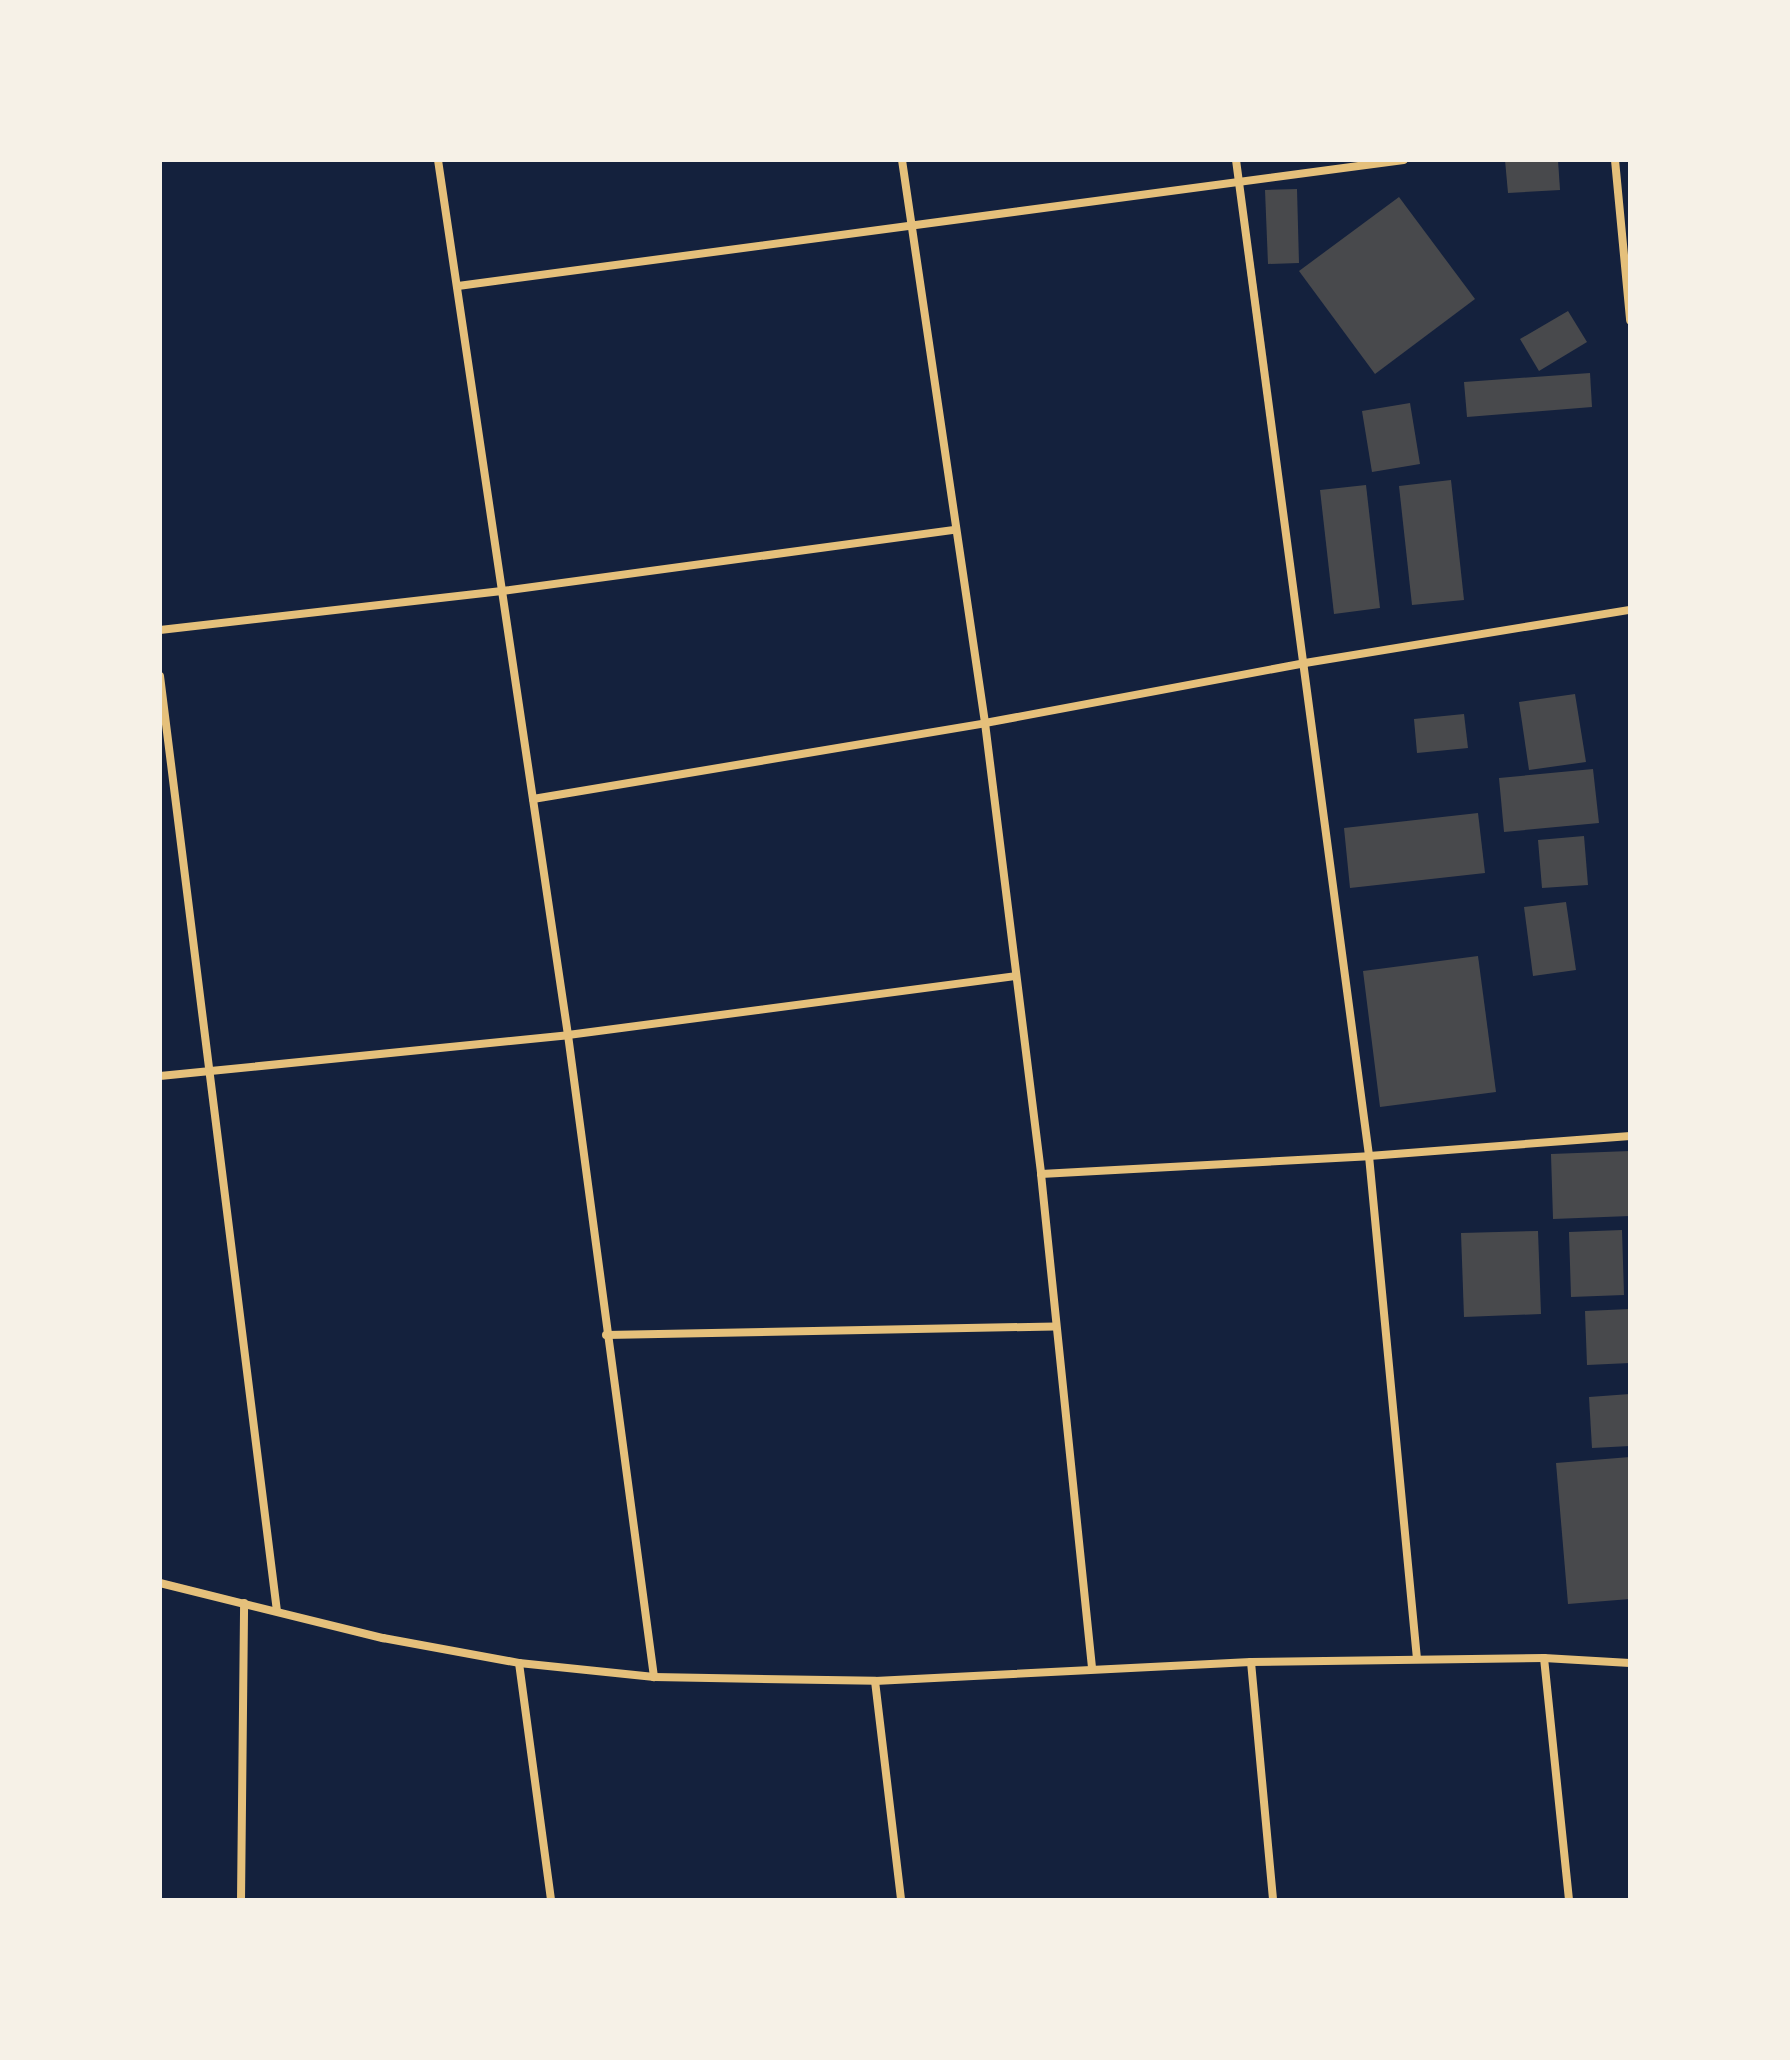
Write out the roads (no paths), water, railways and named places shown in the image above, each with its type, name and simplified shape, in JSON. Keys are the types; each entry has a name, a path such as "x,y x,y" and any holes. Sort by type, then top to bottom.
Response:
{"street":[{"path":"438,160 568,1035 654,1677"},
{"path":"902,160 985,723 1041,1174 1092,1668"},
{"path":"1236,160 1369,1156 1417,1659"},
{"path":"458,286 1404,160"},
{"path":"1615,160 1630,320"},
{"path":"160,630 502,591 956,530"},
{"path":"533,799 985,723 1305,663 1630,610"},
{"path":"160,676 277,1611"},
{"path":"160,1076 568,1035 1015,976"},
{"path":"1041,1174 1369,1156 1630,1136"},
{"path":"606,1335 1055,1326"},
{"path":"160,1583 383,1638 519,1663 654,1677 875,1681 1251,1662 1544,1658 1630,1663"},
{"path":"241,1900 244,1603"},
{"path":"1544,1658 1569,1900"},
{"path":"1251,1662 1273,1900"},
{"path":"519,1663 551,1900"},
{"path":"875,1681 901,1900"}]}
